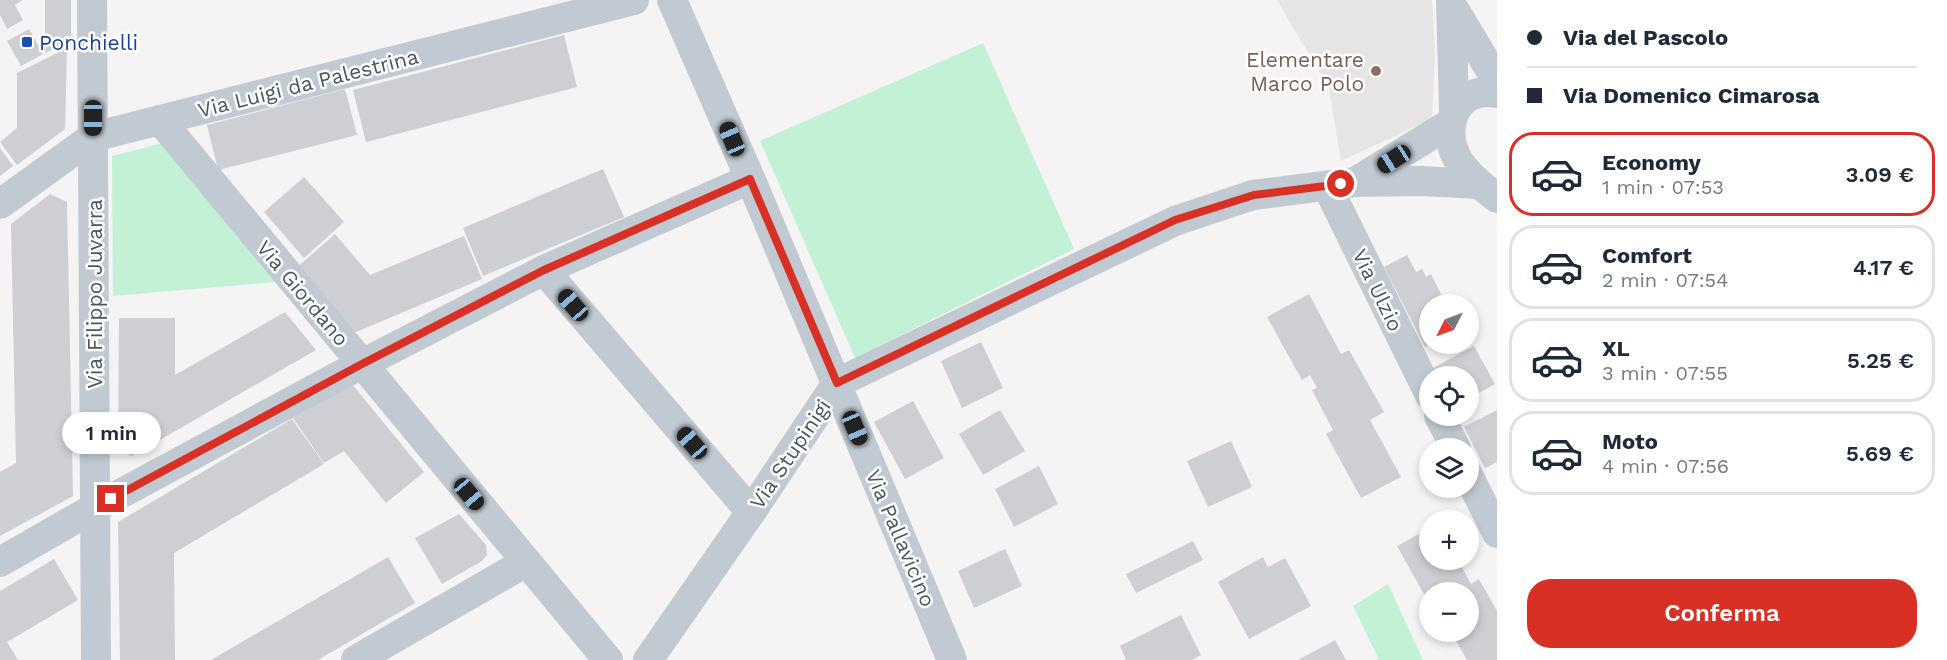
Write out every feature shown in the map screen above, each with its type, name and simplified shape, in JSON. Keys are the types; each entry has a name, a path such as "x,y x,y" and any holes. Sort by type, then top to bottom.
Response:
{"street":[{"name":"Via Filippo Juvarra","path":"92,0 96,660"},
{"name":"Via Luigi da Palestrina","path":"0,204 93,137 634,0"},
{"name":"Via Stupinigi","path":"648,660 752,512 837,383 672,0"},
{"path":"1451,3 1497,81"},
{"path":"1451,3 1453,116 1451,139 1457,159 1488,191"},
{"path":"1341,184 1453,116 1468,96 1488,91 1497,93"},
{"name":"Via Giordano","path":"160,120 608,660"},
{"path":"0,562 96,507 362,364 544,270 750,179"},
{"path":"837,383 1175,220 1254,195 1341,184 1421,181 1488,191"},
{"name":"Via Ulzio","path":"1341,184 1419,369"},
{"path":"544,270 752,512"},
{"name":"Via Pallavicino","path":"837,383 952,660"},
{"path":"1479,497 1497,533"},
{"path":"356,660 525,562"}],"shaded area":[{"name":"Elementare Marco Polo","path":"1277,0 1432,0 1435,53 1432,119 1341,161 1329,88"}],"green space":[{"path":"983,43 1074,249 855,358 760,141"},
{"path":"167,142 275,282 113,296 112,156"},
{"path":"1388,584 1423,660 1379,660 1353,606"}],"building":[{"path":"0,0 23,0 15,5 23,20 7,29 0,15"},
{"path":"45,0 71,0 71,41 45,53"},
{"path":"29,29 43,54 21,66 7,41"},
{"path":"564,35 577,87 366,142 353,90"},
{"path":"67,48 65,129 17,165 0,142 17,128 17,73"},
{"path":"345,89 357,135 218,170 207,125"},
{"path":"0,148 13,166 0,176"},
{"path":"603,169 624,217 483,276 463,228"},
{"path":"304,177 344,222 304,258 264,212"},
{"path":"50,194 67,202 73,496 0,536 0,472 16,463 11,224"},
{"path":"335,234 370,275 464,236 482,279 349,335 293,271"},
{"path":"1407,255 1416,272 1422,269 1426,277 1431,274 1441,294 1419,294 1419,335 1384,267"},
{"path":"1309,294 1341,354 1349,350 1384,412 1370,420 1401,477 1361,498 1326,434 1333,430 1312,390 1317,388 1310,375 1302,380 1267,317"},
{"path":"285,312 316,350 132,456 118,450 119,318 175,318 175,375"},
{"path":"981,342 1003,388 962,408 941,361"},
{"path":"1459,354 1478,354 1495,384 1479,393 1479,366 1437,366"},
{"path":"352,384 424,472 386,503 344,451 324,463 293,418"},
{"path":"913,401 944,458 905,479 874,422"},
{"path":"1000,410 1025,451 983,475 959,434"},
{"path":"1497,410 1497,462 1485,468 1479,456 1479,438 1470,438 1464,427 1479,426 1479,419"},
{"path":"292,419 324,464 174,553 175,660 120,660 118,522"},
{"path":"1231,441 1252,487 1208,507 1187,461"},
{"path":"1039,466 1058,504 1014,527 995,489"},
{"path":"459,514 486,545 487,555 482,561 442,584 415,538"},
{"path":"1419,534 1419,570 1463,570 1470,582 1419,582 1419,585 1397,546"},
{"path":"1193,541 1203,560 1136,593 1126,574"},
{"path":"1005,549 1022,586 974,608 958,571"},
{"path":"388,557 415,603 318,660 211,660"},
{"path":"1263,557 1268,567 1285,558 1311,606 1249,639 1218,582"},
{"path":"54,559 78,600 7,642 18,660 0,660 0,591"},
{"path":"1479,579 1497,611 1497,660 1467,660 1457,642 1479,642 1479,582 1474,582"},
{"path":"1181,615 1201,655 1192,660 1126,660 1120,646"},
{"path":"1335,640 1346,660 1298,660"}],"place":[{"name":"Ponchielli","path":"27,42"},
{"name":"Elementare Marco Polo","path":"1376,71"}],"route":[{"path":"111,499 362,364 544,270 750,179 837,383 1175,220 1254,195 1341,184"}]}
